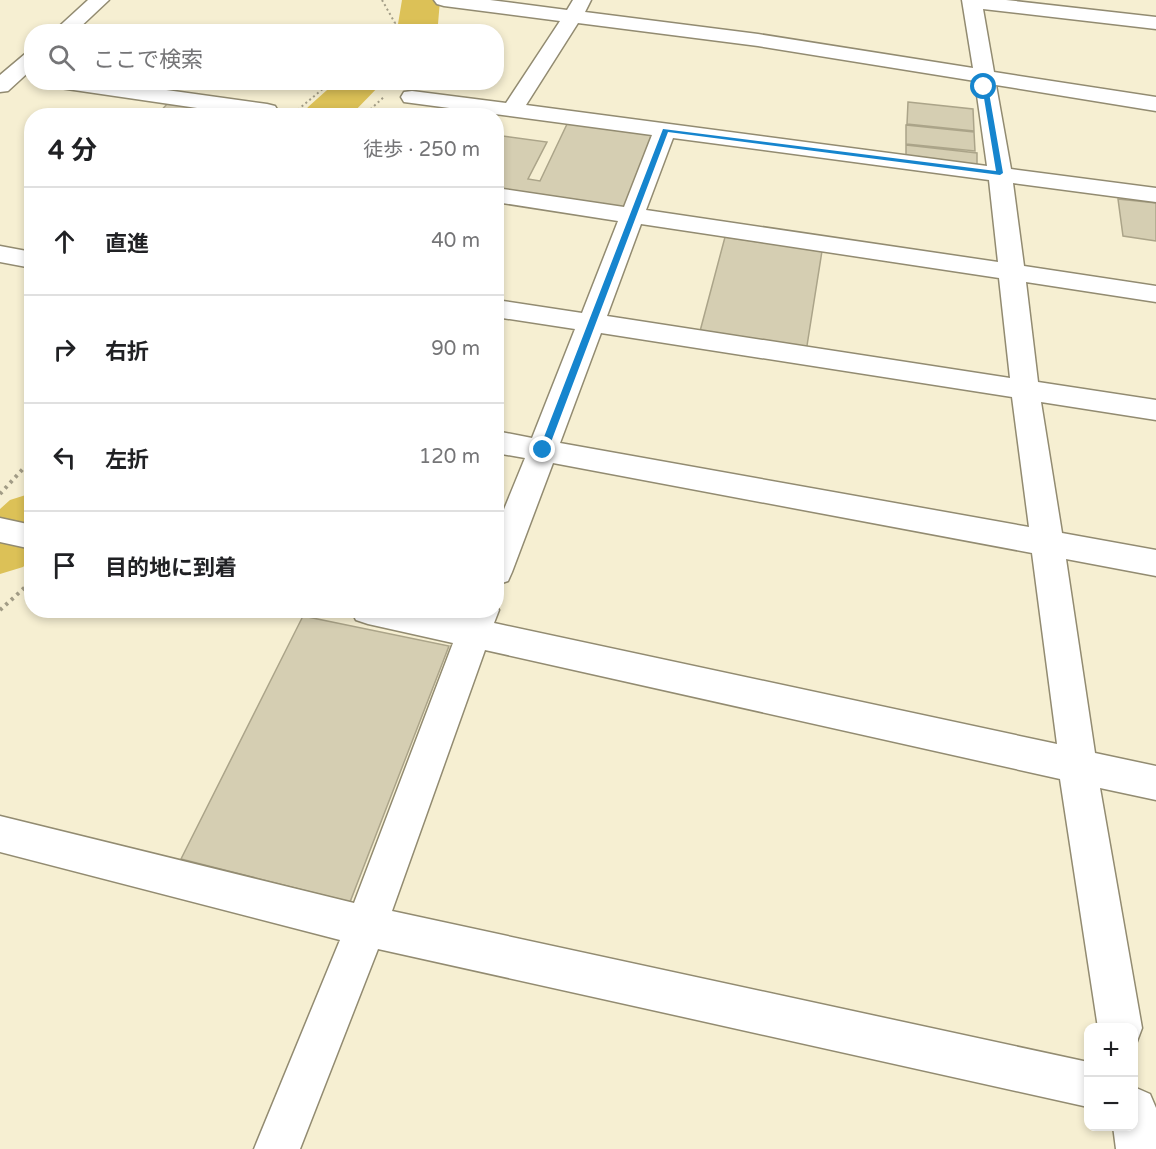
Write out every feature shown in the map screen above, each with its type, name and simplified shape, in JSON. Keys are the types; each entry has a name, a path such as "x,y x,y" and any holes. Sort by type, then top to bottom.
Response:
{"street":[{"path":"72,24 99,0"},
{"path":"512,110 584,0"},
{"path":"453,1 758,40 1156,104"},
{"path":"1119,1023 1077,766 1076,739 1025,389 1000,173 984,87 985,77 973,1 1156,23"},
{"path":"11,79 24,66"},
{"path":"117,90 246,108"},
{"path":"412,97 497,108"},
{"path":"504,109 1156,195"},
{"path":"504,551 665,130"},
{"path":"504,196 1156,294"},
{"path":"0,254 24,258"},
{"path":"504,309 1156,410"},
{"path":"504,443 1156,563"},
{"path":"0,530 24,535"},
{"path":"441,618 477,622 1156,783"},
{"path":"277,1149 366,926 477,622"},
{"path":"0,834 366,926 1084,1084"},
{"path":"1138,1096 1156,1101"},
{"path":"1137,1131 1139,1149"}],"path":[{"path":"382,0 394,24"},
{"path":"300,108 322,90"},
{"path":"0,494 24,468"},
{"path":"0,610 24,589"}],"building":[{"path":"908,102 973,109 974,131 907,124"},
{"path":"168,103 201,108 163,108"},
{"path":"568,122 657,135 626,212 504,194 504,136 547,142 528,179 540,181"},
{"path":"906,125 974,132 975,151 906,144"},
{"path":"906,145 977,153 977,165 906,157"},
{"path":"1118,199 1156,203 1156,241 1123,236"},
{"path":"725,237 822,251 806,352 699,335"},
{"path":"302,618 313,618 449,646 350,902 181,859"}],"waterway":[{"path":"418,24 421,0"},
{"path":"333,108 353,90"},
{"path":"0,549 24,525"}],"route":[{"path":"543,450 665,130 1000,173 984,87"}]}
